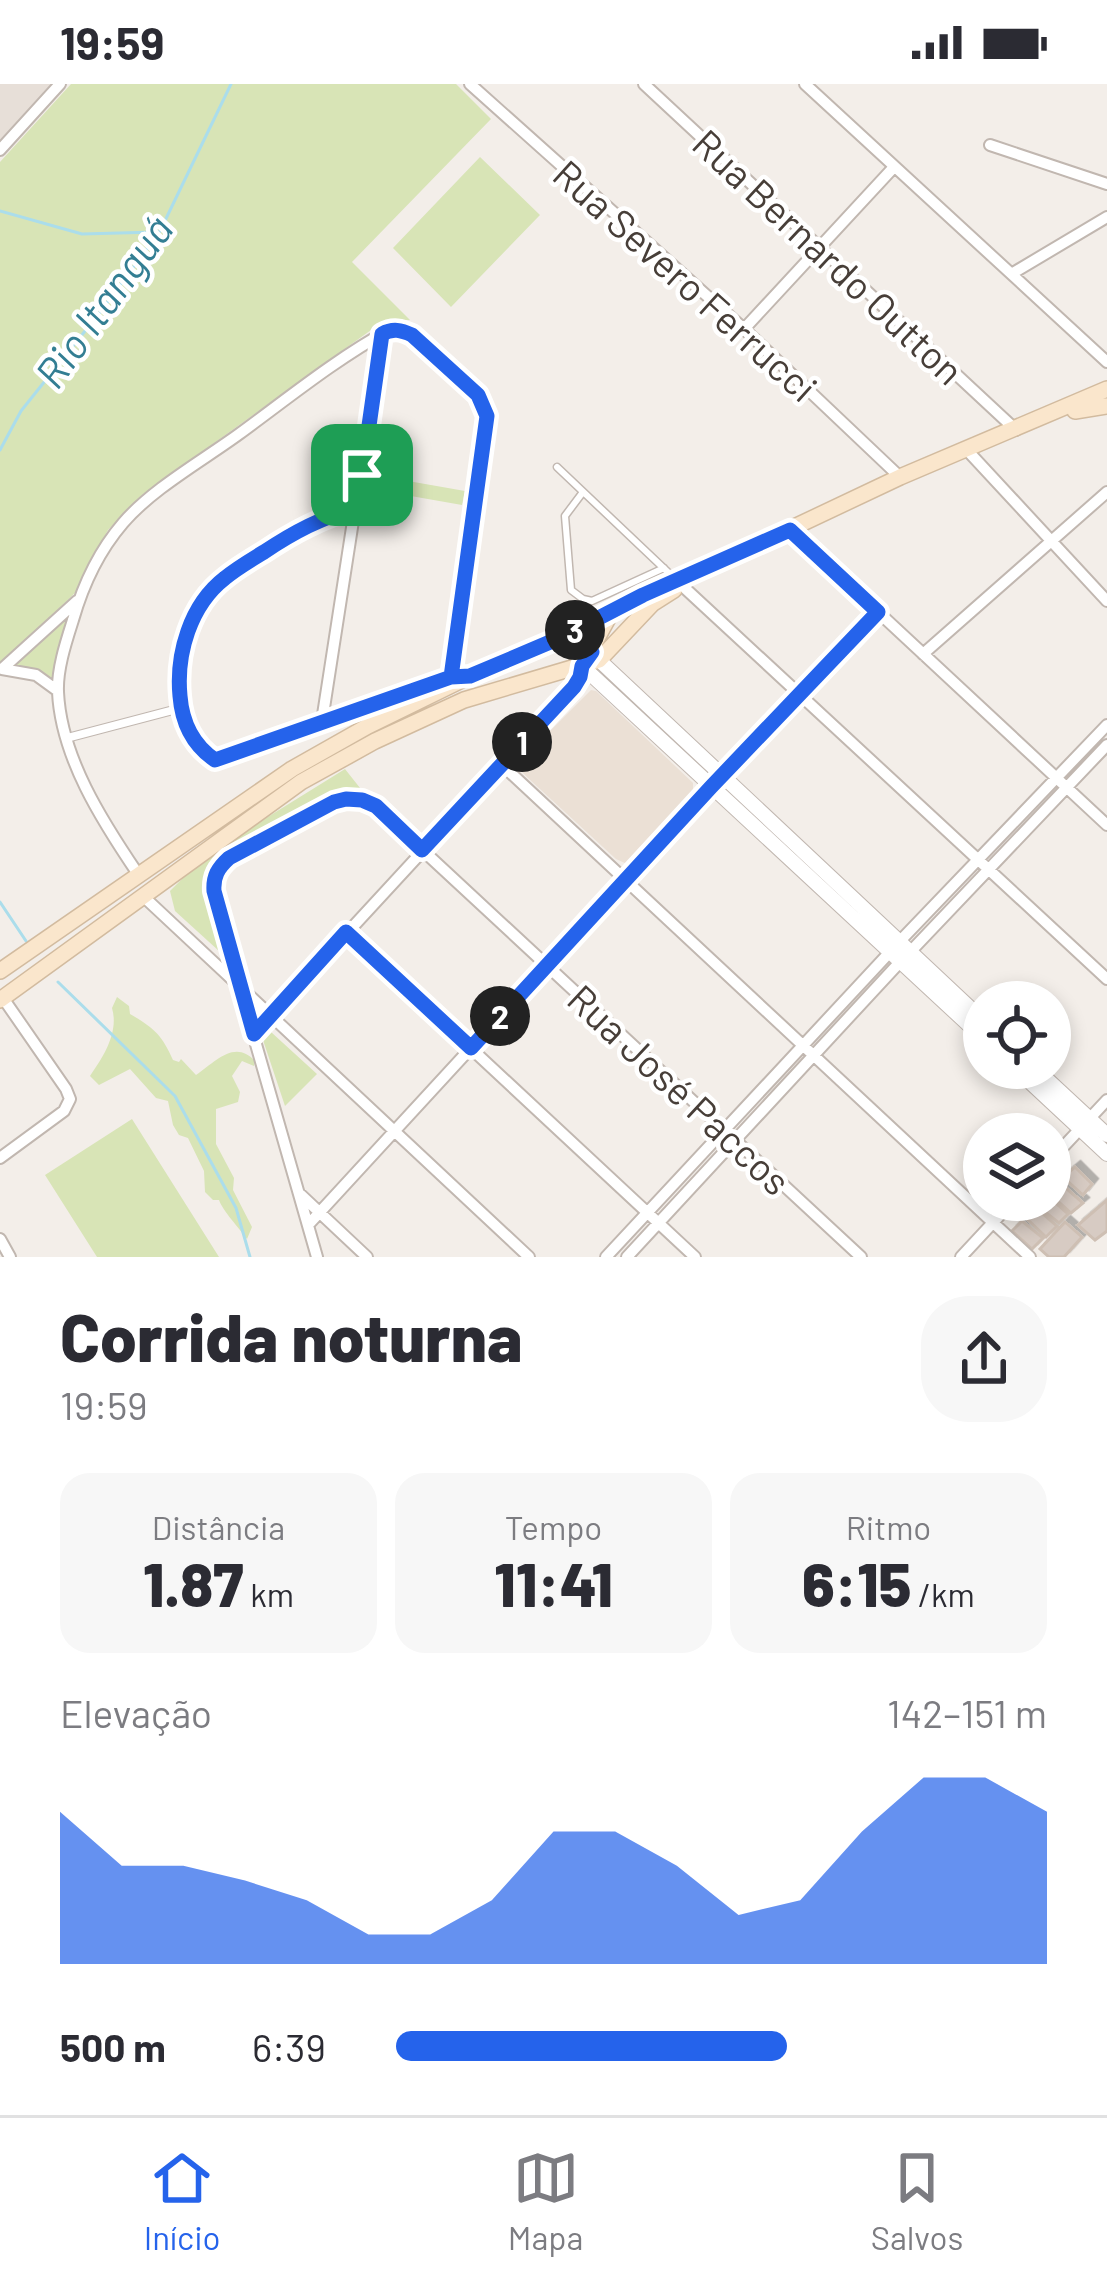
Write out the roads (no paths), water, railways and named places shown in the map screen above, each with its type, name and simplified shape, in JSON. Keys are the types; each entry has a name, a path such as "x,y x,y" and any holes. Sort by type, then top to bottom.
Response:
{"main road":[{"path":"1010,432 1107,389"},
{"path":"0,971 292,769 427,691 562,637 679,577 966,449 1066,413 1107,406"},
{"path":"2,999 301,782 464,700 591,659 679,577"},
{"path":"591,659 613,610"},
{"path":"562,637 578,642 591,659"}],"street":[{"path":"0,150 60,84"},
{"name":"Rua Severo Ferrucci","path":"470,84 744,329 900,477"},
{"name":"Rua Bernardo Outton","path":"644,84 1010,432"},
{"path":"806,84 1107,362"},
{"path":"990,145 1107,184"},
{"path":"744,329 894,167"},
{"path":"1013,274 1107,217"},
{"path":"137,874 92,799 67,738 58,691 67,640 99,556 124,520 180,476 382,334 397,330 412,335 478,395 487,416 451,677"},
{"path":"322,722 382,334"},
{"path":"966,449 1107,601"},
{"path":"923,654 1107,492"},
{"path":"357,508 324,516 221,580 200,604 180,658 181,708 195,742 215,760 224,759 264,741 427,691 451,677 470,676"},
{"path":"790,530 1107,825"},
{"path":"679,577 1107,979"},
{"path":"58,691 36,674 2,669 80,598"},
{"path":"308,1225 878,612"},
{"path":"254,1034 574,687 591,659 717,782 963,1003"},
{"path":"564,671 572,675 574,687"},
{"path":"67,738 181,708"},
{"path":"606,1257 802,1047 983,864 1107,725"},
{"path":"1060,782 1107,745"},
{"path":"501,764 1030,1257"},
{"name":"Rua José Paccos","path":"239,986 213,880 222,864 340,800 362,800 376,806 861,1257"},
{"path":"144,897 529,1257"},
{"path":"346,932 695,1257"},
{"path":"901,951 963,1017"},
{"path":"627,1257 812,1057 901,951"},
{"path":"239,986 316,1257"},
{"path":"0,1158 64,1111 70,1099 2,999"},
{"path":"1041,1089 1107,1135"},
{"path":"1054,1089 1107,1154"},
{"path":"1071,1139 1107,1100"},
{"path":"301,1195 368,1257"},
{"path":"961,1257 993,1223"},
{"path":"0,1239 10,1257"}],"lane":[{"path":"557,467 679,577"},
{"path":"583,492 565,517 571,590 576,595 592,601 679,577"}],"waterway":[{"name":"Rio Itanguá","path":"0,450 21,411 160,231 231,84"},
{"path":"0,211 82,234 157,232"},
{"path":"0,902 26,941"},
{"path":"58,982 175,1096 236,1208 250,1257"}]}
